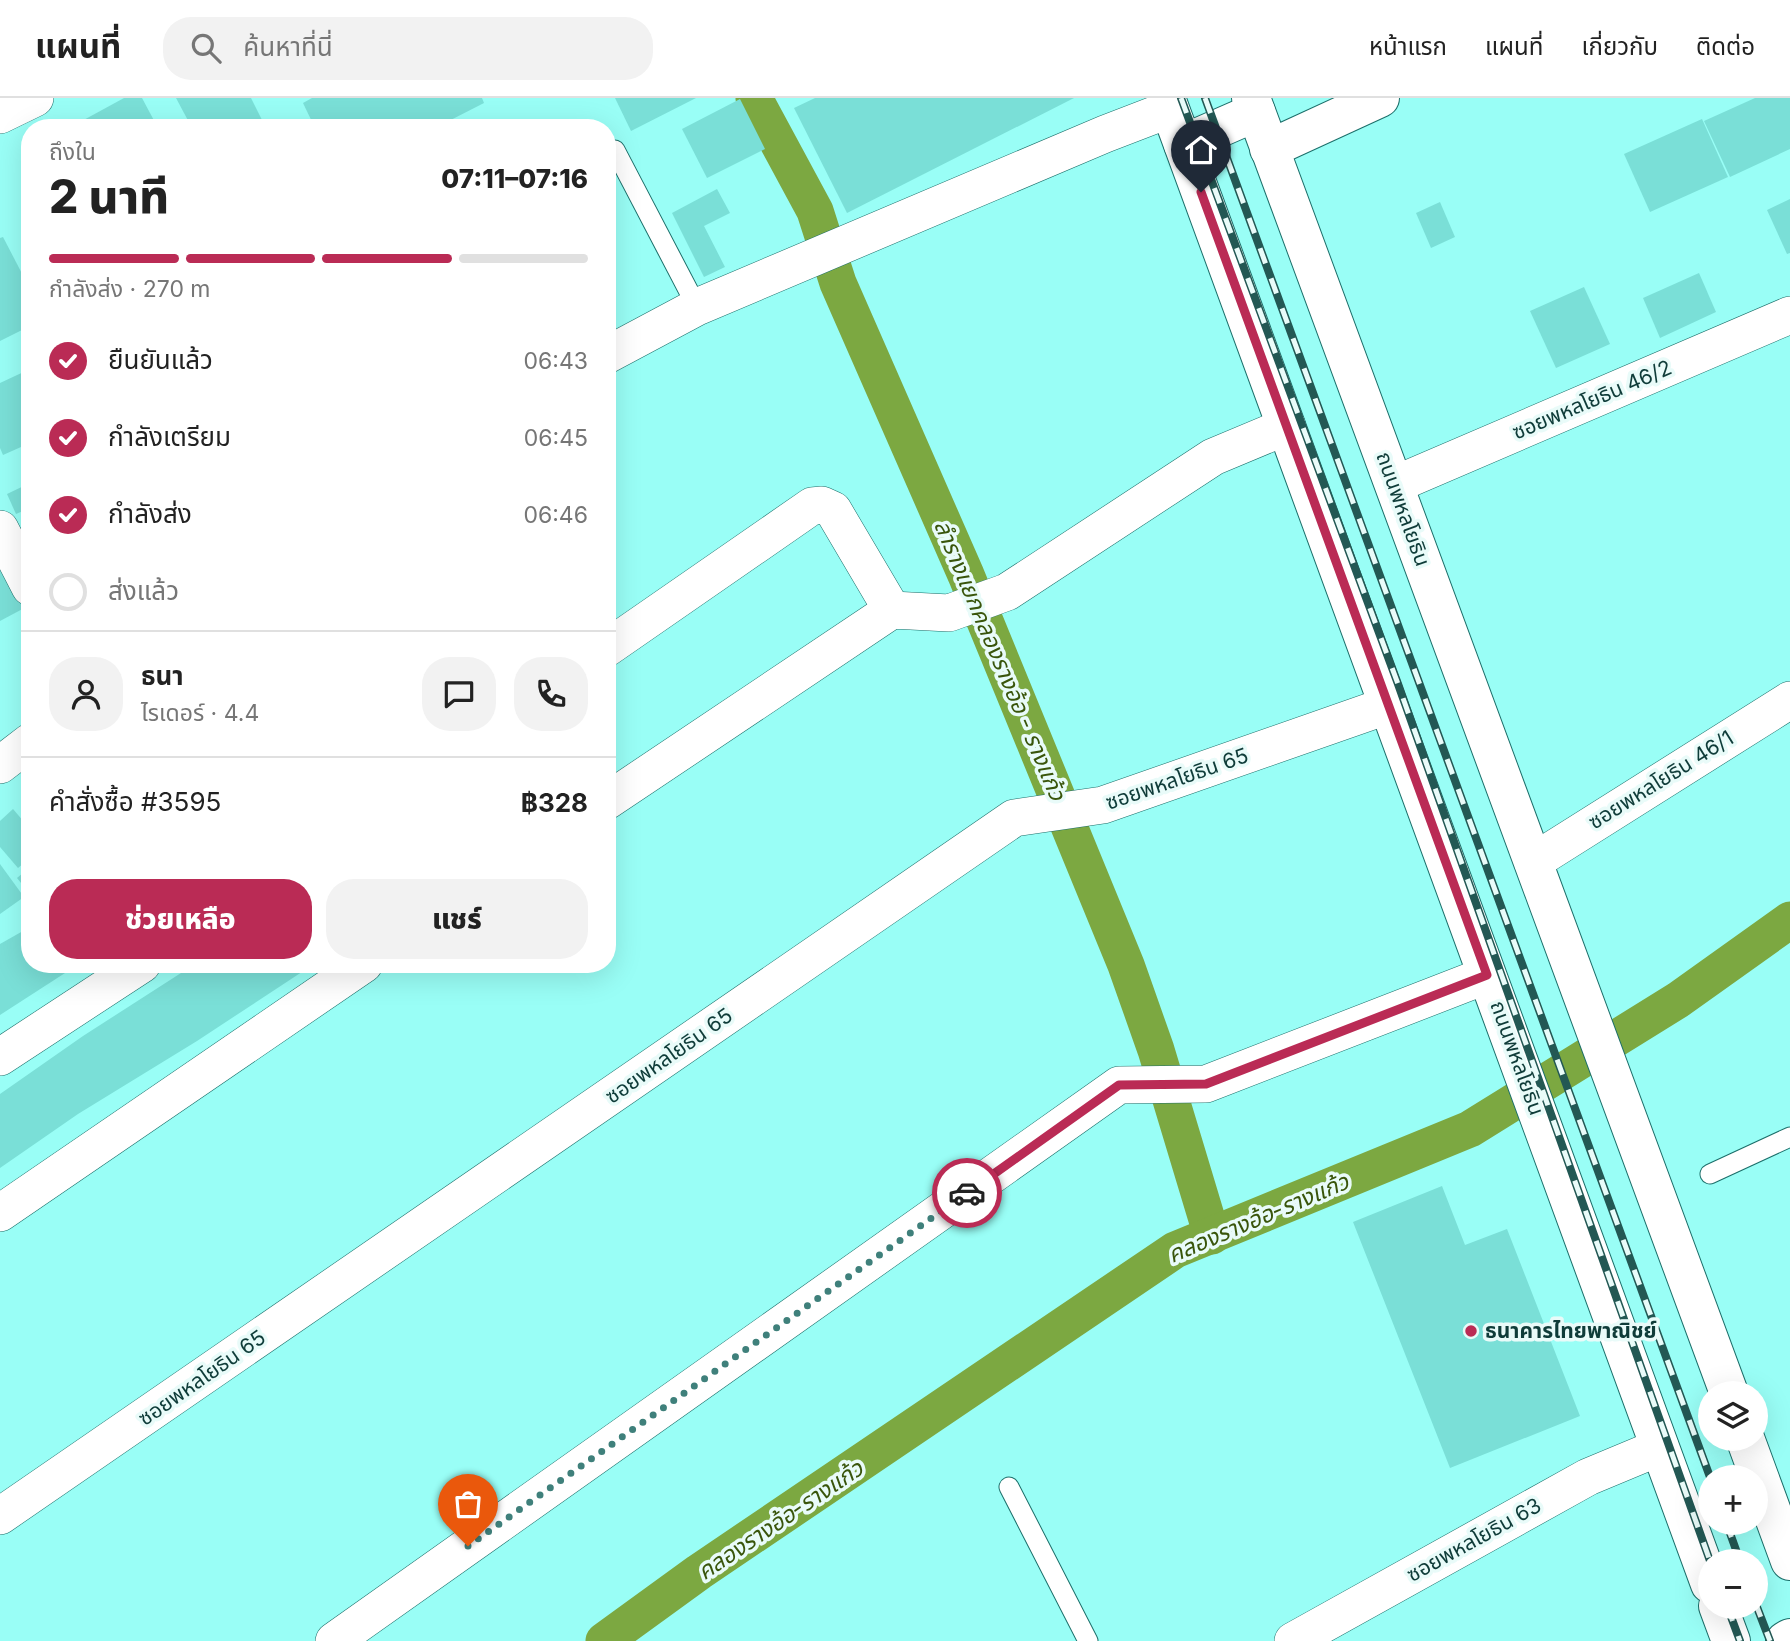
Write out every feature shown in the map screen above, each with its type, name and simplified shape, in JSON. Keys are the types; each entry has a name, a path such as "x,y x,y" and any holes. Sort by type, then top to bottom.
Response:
{"main road":[{"path":"1269,149 1380,98"},
{"path":"1173,117 1254,105"},
{"name":"ถนนพหลโยธิน","path":"1254,105 1725,1381"},
{"name":"ถนนพหลโยธิน","path":"1173,117 1698,1551"},
{"path":"1750,1451 1790,1561"},
{"path":"1723,1619 1731,1641"},
{"path":"1785,1641 1790,1638"}],"street":[{"path":"0,115 35,98"},
{"path":"616,350 696,307 1092,139 1173,117"},
{"name":"ซอยพหลโยธิน 46/2","path":"1394,485 1790,315"},
{"path":"616,795 892,610 949,612 1007,592 1213,457 1287,426"},
{"path":"616,642 812,506 822,505 833,510 892,610"},
{"path":"0,529 21,570"},
{"name":"ซอยพหลโยธิน 46/1","path":"1533,862 1790,700"},
{"name":"ซอยพหลโยธิน 65","path":"0,1516 1014,818 1104,806 1389,705"},
{"path":"0,765 21,749"},
{"path":"0,1057 128,973"},
{"path":"0,1213 350,973"},
{"path":"334,1641 1119,1085 1206,1084 1487,975"},
{"name":"ซอยพหลโยธิน 63","path":"1293,1641 1588,1477 1660,1447"}],"lane":[{"path":"616,152 696,307"},
{"path":"1710,1174 1790,1137"},
{"path":"1009,1488 1088,1641"}],"building":[{"path":"124,98 142,98 153,119 86,119"},
{"path":"176,98 251,98 262,119 187,119"},
{"path":"312,98 482,98 484,103 453,119 311,119 303,103"},
{"path":"615,98 696,98 631,131"},
{"path":"815,98 1074,98 847,213 794,108"},
{"path":"1755,98 1790,98 1790,149 1730,177 1704,121"},
{"path":"740,99 765,149 707,178 682,129"},
{"path":"1702,119 1728,177 1650,212 1624,154"},
{"path":"717,189 730,213 704,226 725,267 704,277 672,213"},
{"path":"1790,199 1790,253 1787,254 1767,210"},
{"path":"1440,202 1455,237 1431,248 1416,213"},
{"path":"3,237 21,272 21,330 0,341 0,238"},
{"path":"1699,273 1716,312 1660,338 1643,298"},
{"path":"1584,287 1610,344 1556,368 1530,311"},
{"path":"21,373 21,447 3,455 0,448 0,383"},
{"path":"21,487 21,512 16,514 7,494"},
{"path":"0,541 21,586 21,610 0,621"},
{"path":"13,809 21,818 21,866 18,868 0,847 0,821"},
{"path":"0,864 21,893 21,899 0,914"},
{"path":"21,932 21,973 65,973 0,1015 0,944"},
{"path":"181,973 300,973 78,1114 0,1168 0,1094"},
{"name":"ธนาคารไทยพาณิชย์","path":"1442,1186 1465,1245 1507,1229 1580,1416 1450,1468 1353,1222"}],"waterway":[{"name":"ลำรางแยกคลองรางอ้อ - รางแก้ว","path":"754,98 815,211 838,283 966,575 1126,965 1156,1050 1212,1236"},
{"name":"คลองรางอ้อ-รางแก้ว","path":"604,1641 699,1572 1175,1250 1470,1129 1678,1000 1790,920"}],"railway":[{"path":"1181,98 1398,684 1706,1549"},
{"path":"1205,98 1706,1465"},
{"path":"1731,1535 1736,1549"},
{"path":"1732,1619 1740,1641"},
{"path":"1762,1619 1770,1641"}],"way so far":[{"path":"468,1546 967,1193"}],"place":[{"name":"ธนาคารไทยพาณิชย์","path":"1471,1331"}],"route":[{"path":"967,1193 1119,1085 1206,1084 1487,975 1201,192"}]}
